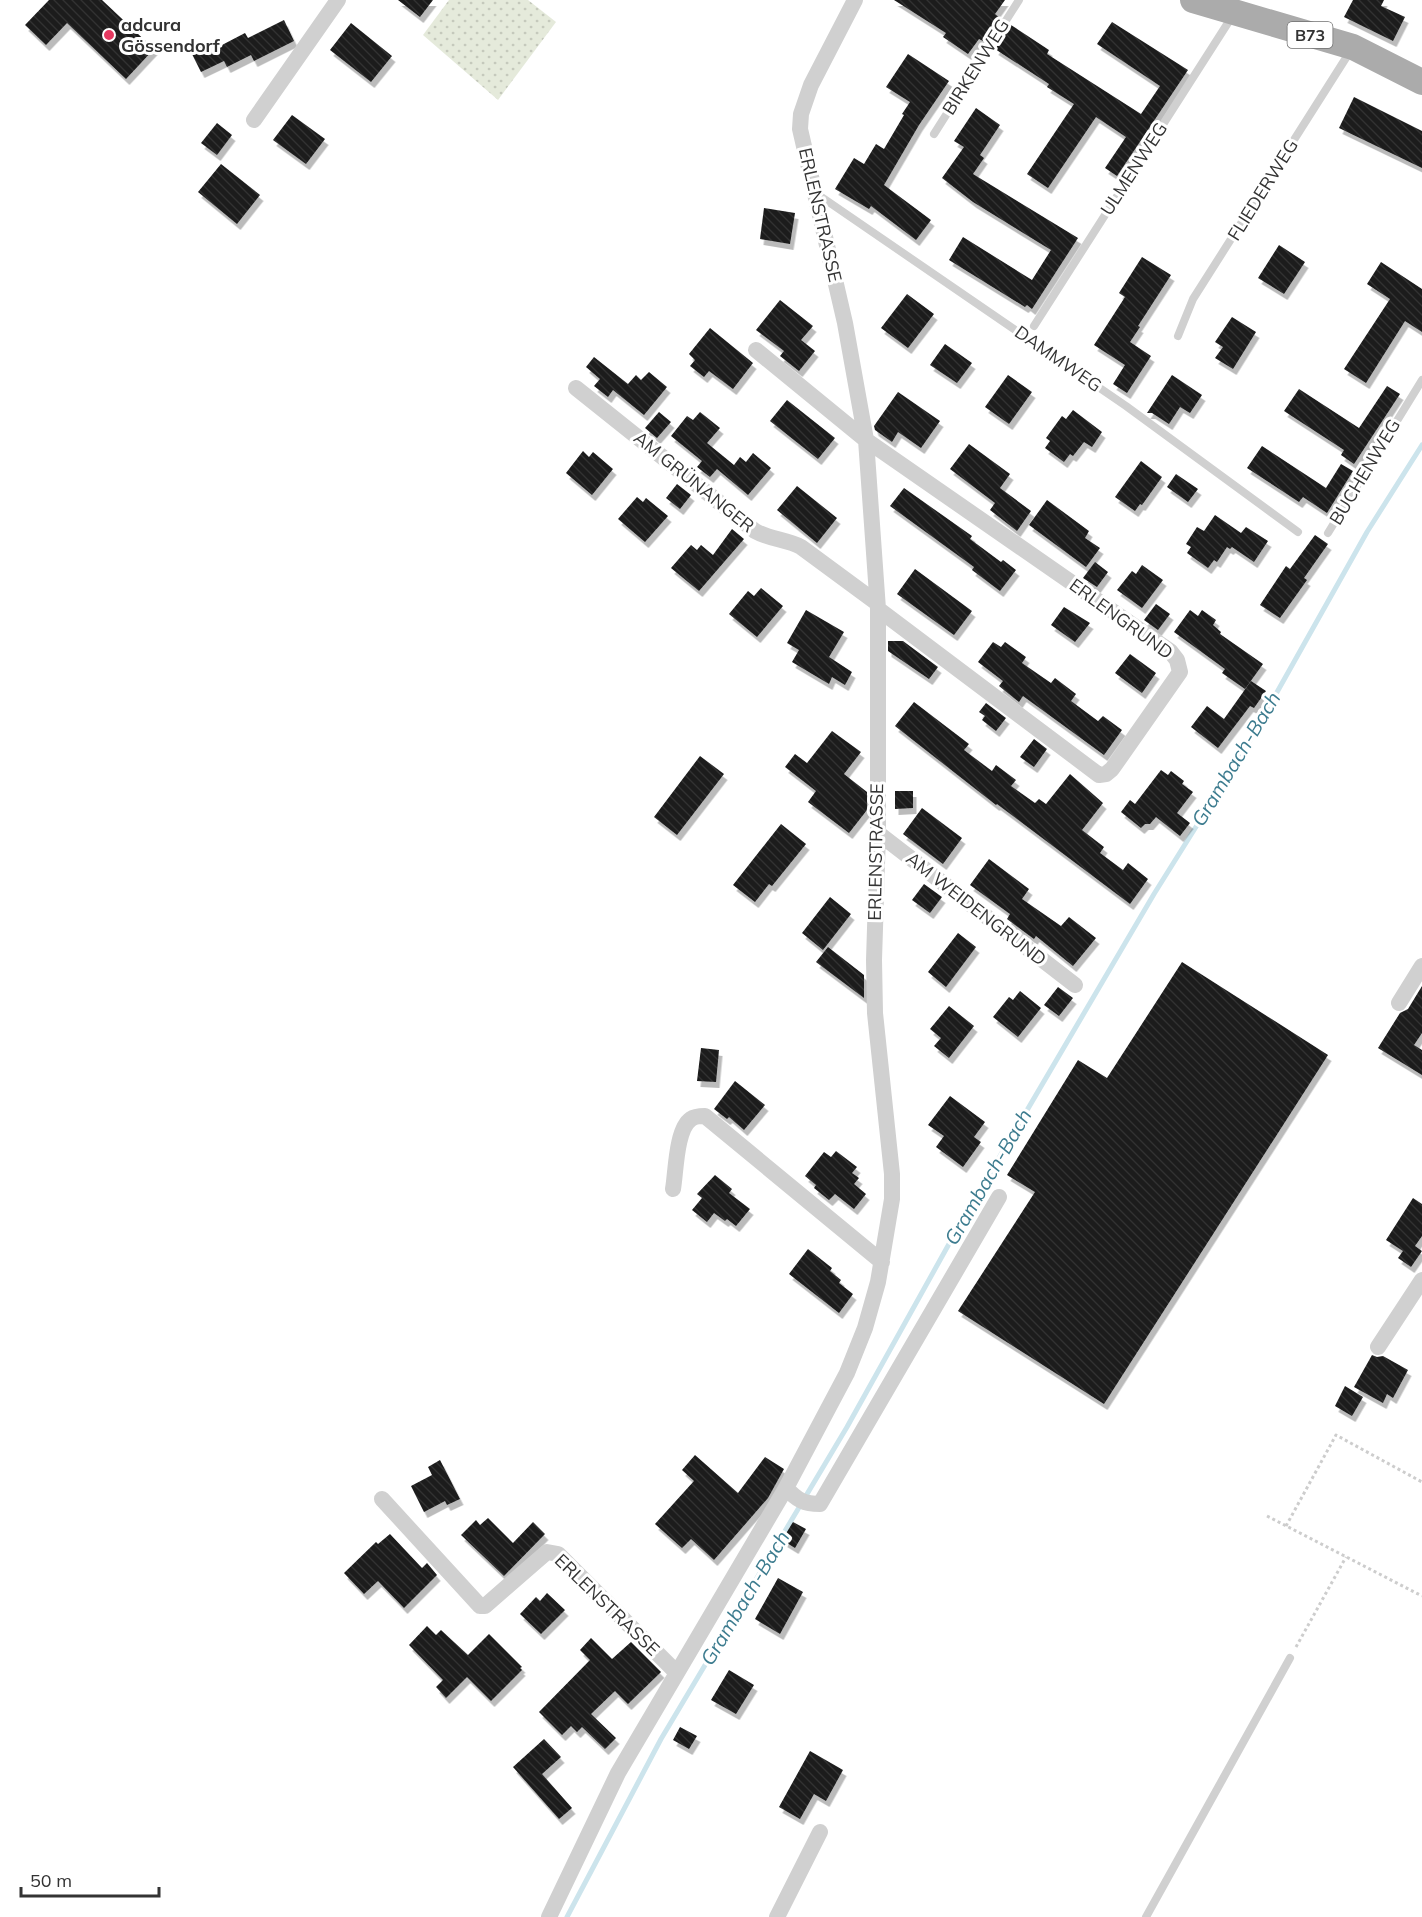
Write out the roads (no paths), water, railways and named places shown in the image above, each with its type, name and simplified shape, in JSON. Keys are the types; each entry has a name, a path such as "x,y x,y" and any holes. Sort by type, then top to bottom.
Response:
{"main road":[{"name":"B73","path":"1193,0 1353,47 1422,82"}],"street":[{"path":"254,120 338,0"},
{"name":"ERLENSTRASSE","path":"549,1917 618,1773 677,1673 795,1496 865,1328 882,1262 892,1199 892,1174 875,1013 874,930 878,833 877,606 866,440 845,323 800,129 801,114 812,85 855,0"},
{"path":"756,350 866,440"},
{"name":"AM GRÜNANGER","path":"576,388 755,531 773,540 793,542 877,606"},
{"name":"ERLENGRUND","path":"866,440 1170,651 1177,660 1180,672 1112,769 1106,774 1098,775 877,606"},
{"name":"AM WEIDENGRUND","path":"878,833 1075,985"},
{"path":"1399,1003 1422,966"},
{"path":"673,1189 680,1136 689,1119 705,1116 882,1262"},
{"name":"ERLENSTRASSE","path":"795,1496 820,1504 999,1197"},
{"path":"1378,1347 1422,1280"},
{"name":"ERLENSTRASSE","path":"382,1499 480,1606 486,1606 546,1552 553,1552 558,1554 677,1673"},
{"path":"777,1917 820,1832"}],"lane":[{"name":"BIRKENWEG","path":"934,134 1019,0"},
{"name":"ULMENWEG","path":"1034,326 1234,12"},
{"name":"FLIEDERWEG","path":"1178,336 1193,299 1353,47"},
{"name":"DAMMWEG","path":"814,192 1126,406 1298,532"},
{"name":"BUCHENWEG","path":"1328,533 1422,380"},
{"path":"1146,1917 1290,1658"}],"waterway":[{"name":"Grambach-Bach","path":"567,1917 661,1739 847,1427 959,1226 1154,894 1249,742 1367,532 1422,445"}],"place":[{"name":"adcura Gössendorf","path":"109,35"}]}
